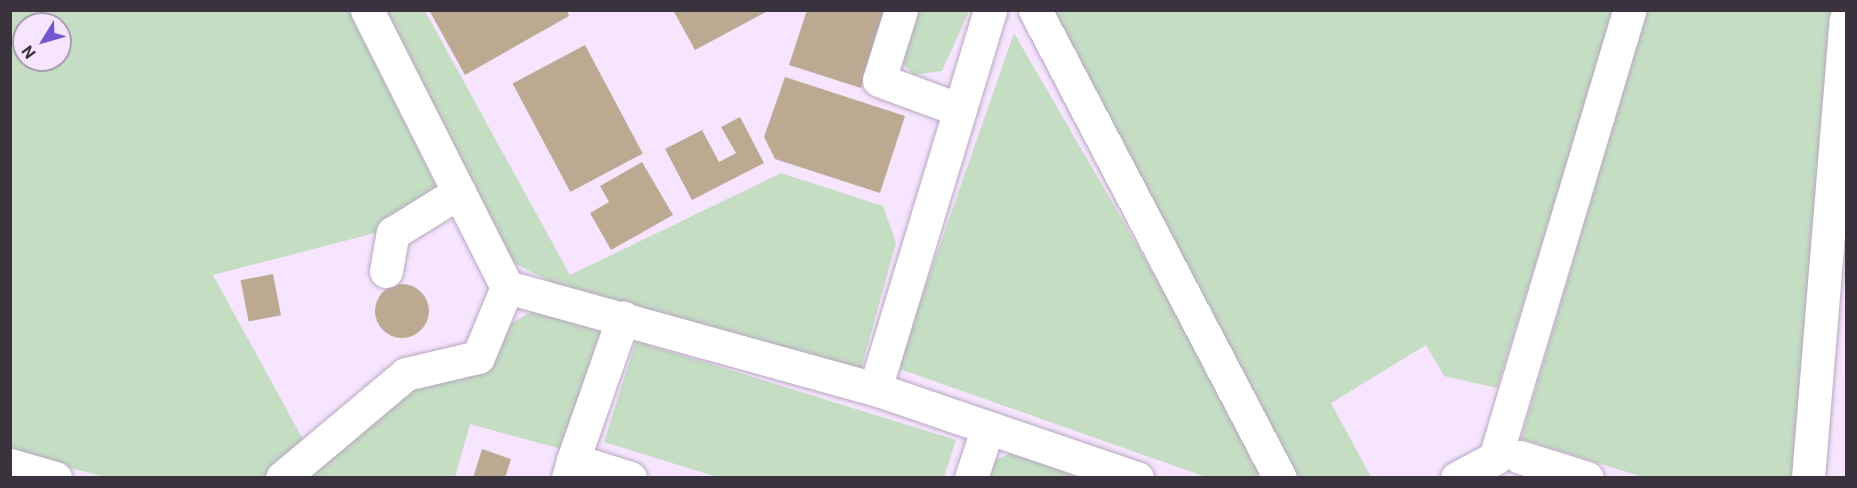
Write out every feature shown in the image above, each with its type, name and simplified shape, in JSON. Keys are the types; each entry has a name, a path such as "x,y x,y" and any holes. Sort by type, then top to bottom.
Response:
{"lane":[{"path":"367,10 507,287 876,389 987,430 1137,477"},
{"path":"901,10 879,80 960,110"},
{"path":"876,389 990,10"},
{"path":"1035,10 1280,477"},
{"path":"1457,477 1495,458 1629,10"},
{"path":"1808,477 1846,20"},
{"path":"386,271 393,233 459,192"},
{"path":"282,477 406,374 478,357 507,287"},
{"path":"623,318 570,469 630,477"},
{"path":"971,477 987,430"},
{"path":"1520,457 1587,477"},
{"path":"10,465 55,477"}],"green space":[{"path":"10,11 350,11 439,192 379,232 213,275 305,443 267,477 105,477 11,452"},
{"path":"378,11 425,11 570,275 781,173 883,206 896,243 861,369 569,291 506,259"},
{"path":"909,11 969,11 942,71 914,75 898,59"},
{"path":"1045,11 1614,11 1497,388 1444,376 1426,345 1331,403 1371,477 1295,477"},
{"path":"1646,11 1832,11 1798,477 1643,477 1521,439"},
{"path":"1014,33 1263,462 1257,477 1206,477 897,368"},
{"path":"538,308 602,327 561,449 470,424 455,477 300,478 405,384"},
{"path":"636,341 956,440 944,477 717,477 604,442"},
{"path":"1018,450 1104,478 989,478 995,460"}],"building":[{"path":"429,10 567,10 569,16 465,75"},
{"path":"673,10 765,10 766,12 695,50"},
{"path":"807,10 886,10 861,88 789,65"},
{"path":"585,45 643,154 570,192 513,83"},
{"path":"785,77 905,116 880,193 775,159 764,137"},
{"path":"740,117 764,163 692,200 665,149 702,130 719,162 736,153 721,127"},
{"path":"642,162 673,215 611,250 590,213 609,202 600,186"},
{"path":"273,274 281,315 249,322 241,280"},
{"path":"402,284 412,286 421,292 427,301 429,311 427,321 421,330 412,336 402,338 392,336 383,330 377,321 375,311 377,301 383,292 392,286"},
{"path":"482,449 511,459 505,478 473,478"}]}
